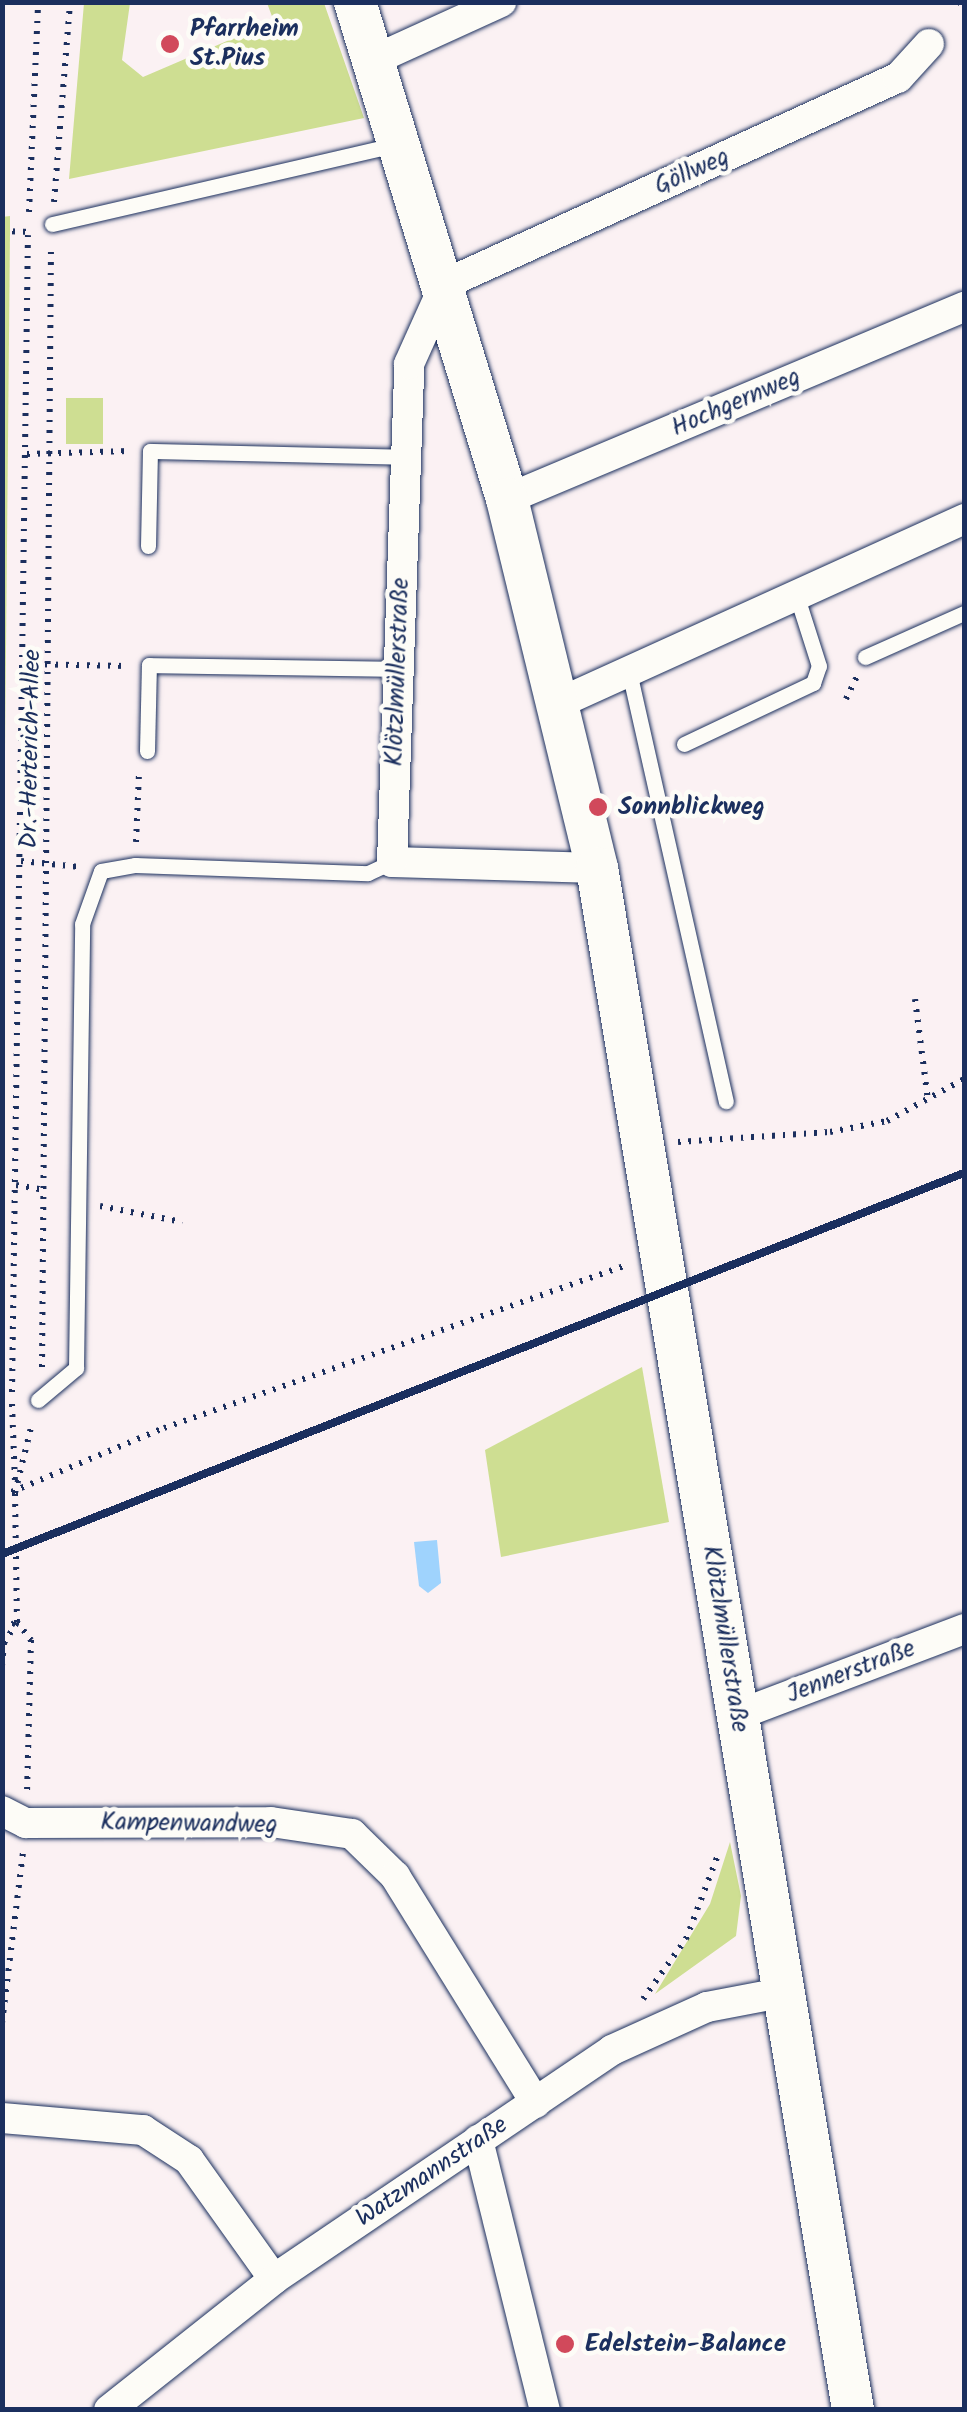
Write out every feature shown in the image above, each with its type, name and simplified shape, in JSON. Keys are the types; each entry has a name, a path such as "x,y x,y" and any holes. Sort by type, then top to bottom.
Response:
{"street":[{"name":"Klötzlmüllerstraße","path":"356,2 445,284 507,498 597,868 648,1146 853,2410"},
{"path":"374,60 501,2"},
{"name":"Göllweg","path":"445,284 898,78 928,44"},
{"name":"Klötzlmüllerstraße","path":"392,862 409,364 445,284"},
{"name":"Hochgernweg","path":"507,498 964,307"},
{"path":"558,703 630,676 964,520"},
{"path":"392,862 597,868"},
{"name":"Jennerstraße","path":"738,1715 964,1629"},
{"name":"Kampenwandweg","path":"14,1817 271,1822 352,1834 395,1876 536,2103"},
{"name":"Watzmannstraße","path":"109,2410 274,2279 612,2050 707,2007 786,1992"},
{"path":"2,2118 143,2130 189,2160 274,2279"},
{"path":"478,2140 545,2410"}],"lane":[{"path":"52,224 402,143"},
{"path":"148,546 150,451 406,457"},
{"path":"684,744 814,684 818,666 798,600"},
{"path":"865,657 964,613"},
{"path":"146,751 148,666 397,669"},
{"path":"630,676 726,1101"},
{"path":"38,1400 76,1368 82,924 101,871 135,865 368,873 392,862"}],"path":[{"name":"Dr.-Herterich-Allee","path":"2,1666 4,1642 16,1622 28,232 38,2"},
{"name":"Dr.-Herterich-Allee","path":"15,1493 38,1400 53,667 52,224 70,2"},
{"path":"2,232 28,232"},
{"path":"26,454 150,451"},
{"path":"24,664 148,666"},
{"path":"135,865 139,760 146,751"},
{"path":"21,861 49,861 101,871"},
{"path":"915,999 928,1101"},
{"path":"648,1146 830,1132 887,1121 964,1079"},
{"path":"2,1496 164,1428 664,1251"},
{"path":"2,1628 16,1622 31,1640 14,1817 2,2023"},
{"path":"612,2050 686,1938 723,1838"}],"green space":[{"path":"84,3 130,3 122,60 143,77 248,32 251,37 276,27 267,3 324,3 364,118 69,179"},
{"path":"10,216 10,232 3,962 2,217"},
{"path":"66,398 103,398 103,444 66,444"},
{"path":"642,1367 669,1522 501,1557 485,1450"},
{"path":"730,1842 741,1896 736,1936 655,1994 710,1904"}],"water":[{"path":"437,1540 441,1583 428,1593 419,1586 414,1542"}],"railway":[{"path":"2,1554 964,1173"}],"place":[{"name":"Pfarrheim St.Pius","path":"170,44"},
{"name":"Sonnblickweg","path":"598,807"},
{"name":"Edelstein-Balance","path":"565,2344"}]}
